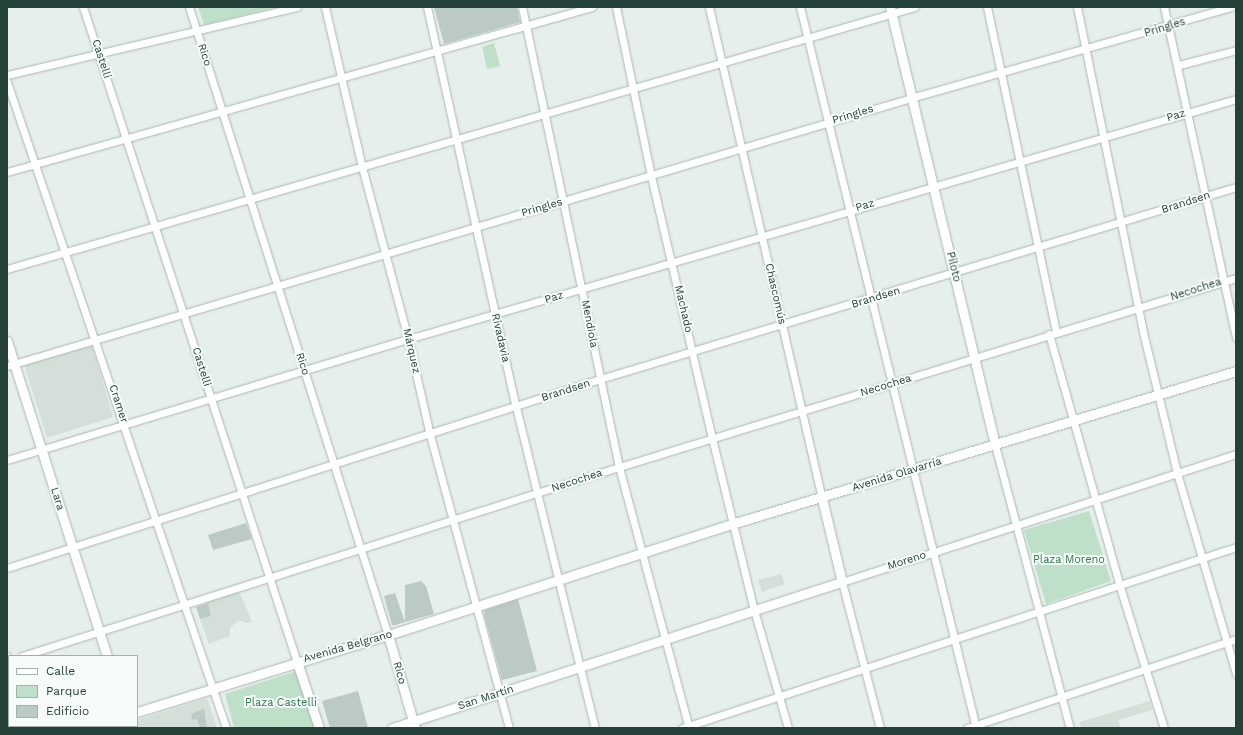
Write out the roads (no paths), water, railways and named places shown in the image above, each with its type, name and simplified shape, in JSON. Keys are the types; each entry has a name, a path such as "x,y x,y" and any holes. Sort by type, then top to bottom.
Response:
{"main road":[{"name":"Piloto","path":"891,10 932,187 995,445"},
{"name":"Lara","path":"7,341 11,365 42,449 107,655"},
{"name":"Avenida Olavarría","path":"558,580 735,523 822,499 911,470 1236,372"},
{"name":"Chascomús","path":"822,499 842,582"},
{"name":"Avenida Belgrano","path":"138,712 388,635 558,580"},
{"name":"Moreno","path":"579,667 842,582"},
{"name":"Rico","path":"388,635 414,725"},
{"name":"Castelli","path":"297,662 319,728"},
{"name":"San Martín","path":"392,728 414,725 579,667"}],"street":[{"name":"Castelli","path":"83,7 99,52 154,227 184,313 297,662"},
{"name":"Rico","path":"189,7 388,635"},
{"path":"7,75 99,52 297,7"},
{"name":"Márquez","path":"325,7 362,167 408,339 430,435 509,728"},
{"name":"Rivadavia","path":"427,7 458,140 495,316 536,494 595,728"},
{"name":"Mendiola","path":"522,7 546,114 619,467 665,640 686,727"},
{"path":"7,172 437,52 592,7"},
{"name":"Machado","path":"616,7 650,176 712,438 735,523 754,610 788,728"},
{"name":"Chascomús","path":"708,7 803,411 822,499"},
{"path":"800,7 931,553 976,726"},
{"path":"7,269 808,38 891,10 915,7"},
{"path":"988,7 1039,248 1053,333 1073,422 1120,587 1164,728"},
{"path":"1077,7 1123,223 1139,308 1177,473 1201,559 1236,673"},
{"path":"1164,7 1179,65 1222,282 1236,337"},
{"name":"Pringles","path":"11,365 385,252 742,150 911,98 1169,27 1231,7"},
{"path":"1179,65 1236,50"},
{"name":"Cramer","path":"7,82 96,339 226,728"},
{"name":"Paz","path":"7,460 124,423 408,339 495,316 1020,160 1236,99"},
{"name":"Brandsen","path":"7,568 430,435 600,379 870,300 1236,187"},
{"name":"Necochea","path":"25,655 712,438 974,360 1053,333 1236,278"},
{"name":"Piloto","path":"995,445 1070,728"},
{"name":"Moreno","path":"842,582 1017,527 1236,454"},
{"path":"686,727 1120,587 1236,547"},
{"path":"842,582 880,728"},
{"path":"967,728 1236,639"}],"park label":[{"name":"Plaza Moreno","path":"1069,560"},
{"name":"Plaza Castelli","path":"281,703"}]}
